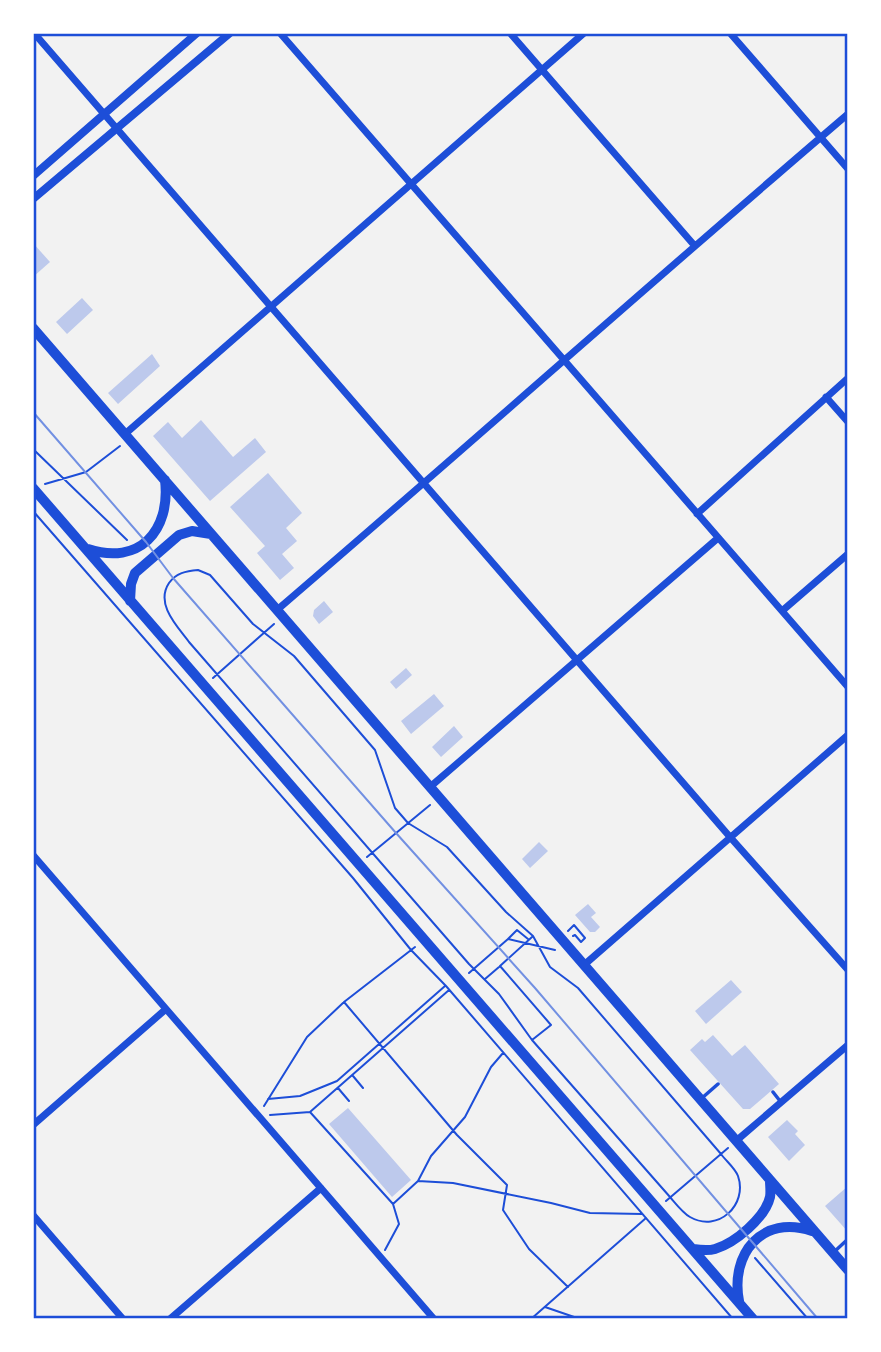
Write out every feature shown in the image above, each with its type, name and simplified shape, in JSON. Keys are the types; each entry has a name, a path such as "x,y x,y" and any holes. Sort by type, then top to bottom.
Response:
{"highway":[{"path":"33,328 848,1270"},
{"path":"85,548 119,554 146,542 157,530 164,515 167,498 165,480"},
{"path":"38,486 130,601 753,1319"},
{"path":"130,601 135,573 179,535 192,531 211,534"},
{"path":"693,1250 712,1250 726,1245 743,1231 764,1211 770,1197 770,1180"},
{"path":"740,1303 737,1274 747,1249 763,1234 775,1229 802,1228 814,1232"}],"street":[{"path":"34,33 848,970"},
{"path":"33,176 197,33"},
{"path":"33,199 230,33"},
{"path":"280,33 848,687"},
{"path":"510,33 694,245"},
{"path":"127,437 270,305 584,33"},
{"path":"730,33 848,169"},
{"path":"280,613 694,245 848,114"},
{"path":"697,514 848,378"},
{"path":"826,397 848,422"},
{"path":"430,787 718,538"},
{"path":"782,611 848,554"},
{"path":"584,965 848,736"},
{"path":"33,855 434,1319"},
{"path":"33,1125 166,1009"},
{"path":"736,1141 848,1045"},
{"path":"170,1319 321,1188"},
{"path":"33,1215 122,1319"}],"lane":[{"path":"700,1099 718,1084"},
{"path":"773,1092 781,1102"},
{"path":"833,1253 848,1239"}],"path":[{"path":"38,486 86,472 127,437"},
{"path":"33,449 135,548"},
{"path":"33,512 733,1319"},
{"path":"187,570 198,570 210,575 264,634 294,656 375,750 395,808 408,823 447,847 506,912 533,936 550,967 578,988 721,1154 737,1174 740,1190 737,1203 729,1215 719,1220 703,1222 689,1217 670,1198 532,1040 499,994 469,964 189,642 165,606 163,597 167,586 173,578 187,570"},
{"path":"204,687 264,634 280,613"},
{"path":"353,878 359,865 439,798"},
{"path":"574,925 585,938 581,942 575,934 562,940 574,925"},
{"path":"258,1115 310,1112 516,930 528,940"},
{"path":"484,980 533,936"},
{"path":"509,938 555,950"},
{"path":"258,1115 307,1037 344,1002 424,940"},
{"path":"460,979 469,964"},
{"path":"393,1204 418,1181 431,1156 455,1131 468,1113 491,1067 503,1052 514,1044 532,1040 551,1025 500,966"},
{"path":"268,1099 300,1096 337,1081 446,986"},
{"path":"344,1002 455,1131 506,1185 503,1210 529,1249 568,1287"},
{"path":"353,1076 363,1088"},
{"path":"338,1087 349,1101"},
{"path":"310,1112 393,1204 399,1224 380,1257"},
{"path":"657,1208 736,1141"},
{"path":"418,1181 453,1183 590,1213 643,1214"},
{"path":"531,1319 647,1218"},
{"path":"747,1249 808,1319"},
{"path":"544,1307 580,1319"}],"building":[{"path":"33,243 50,262 33,277"},
{"path":"82,298 93,310 67,334 56,322"},
{"path":"152,354 160,366 118,404 108,393"},
{"path":"201,420 233,457 255,438 266,452 210,501 153,436 168,422 182,438"},
{"path":"268,473 302,513 286,528 297,541 282,554 294,568 280,580 257,553 265,546 230,507"},
{"path":"324,601 333,612 319,624 313,616 314,610"},
{"path":"406,668 412,675 396,689 390,682"},
{"path":"434,694 444,706 411,734 401,721"},
{"path":"454,726 463,737 441,757 432,747"},
{"path":"539,842 548,851 530,868 522,859"},
{"path":"588,904 596,913 591,917 600,927 595,932 590,932 575,915"},
{"path":"731,980 742,992 706,1024 695,1011"},
{"path":"713,1035 732,1056 745,1045 779,1084 750,1109 743,1109 690,1050 702,1039 705,1042"},
{"path":"348,1108 411,1180 392,1197 329,1124"},
{"path":"787,1120 798,1131 795,1134 805,1145 789,1161 768,1137"},
{"path":"848,1186 848,1232 825,1206"}],"tram line":[{"path":"33,412 146,542 173,578 535,988 818,1319"}]}
